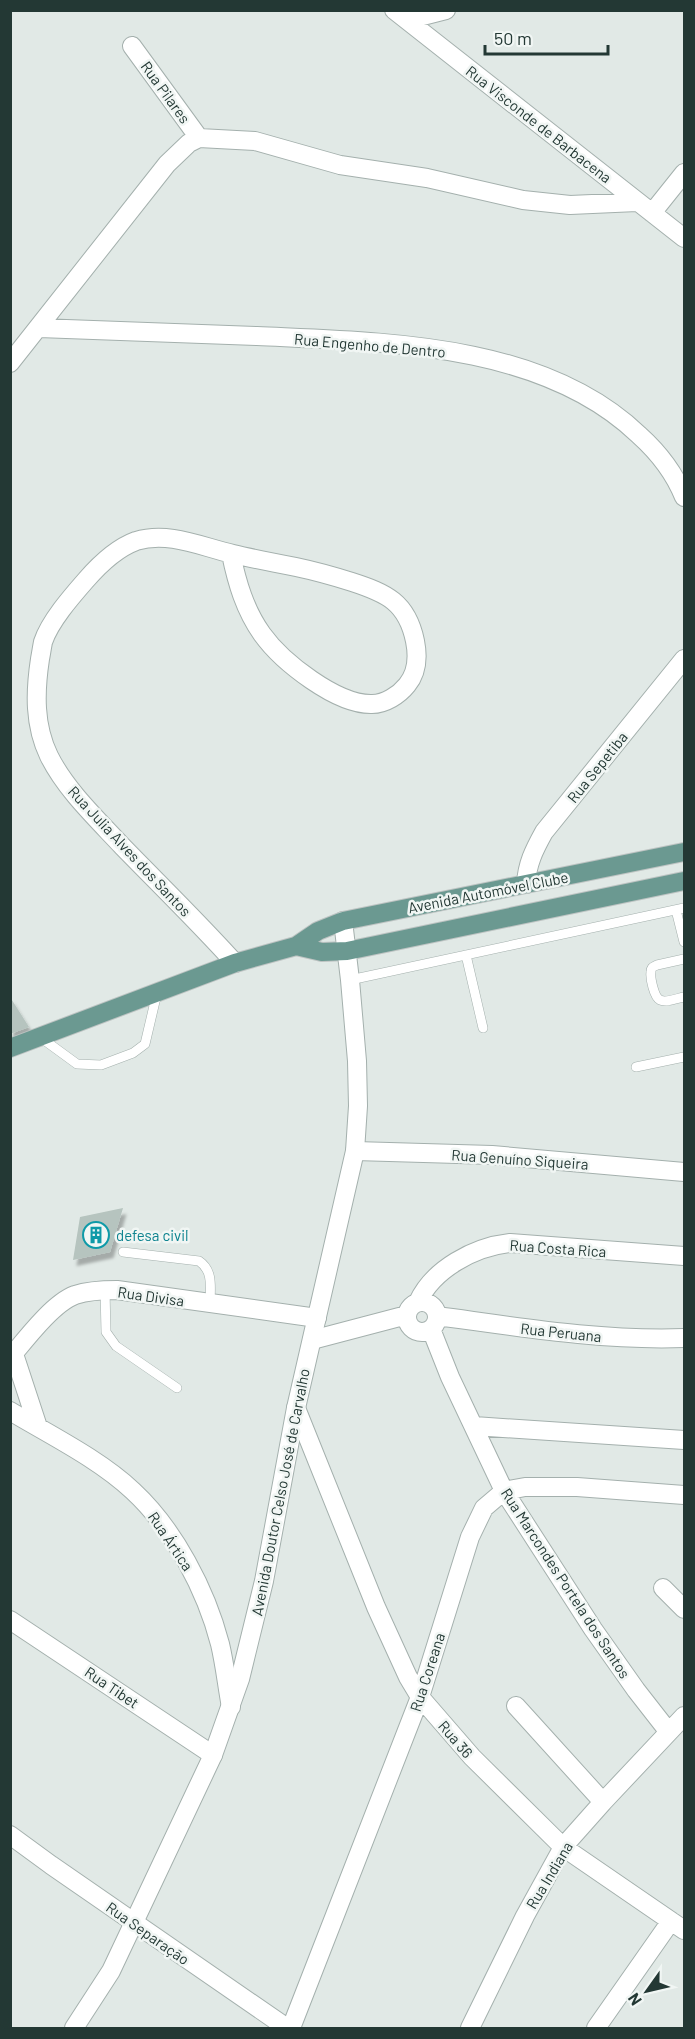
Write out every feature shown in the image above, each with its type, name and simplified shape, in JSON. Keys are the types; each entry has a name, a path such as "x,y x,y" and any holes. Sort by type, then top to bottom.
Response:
{"main road":[{"name":"Avenida Automóvel Clube","path":"10,1048 235,963 296,946 318,931 343,921 678,854"},
{"path":"678,854 680,882"},
{"name":"Avenida Automóvel Clube","path":"296,946 322,952 347,951 680,882"},
{"path":"511,917 522,902 526,884"}],"street":[{"path":"400,15 446,10"},
{"name":"Rua Visconde de Barbacena","path":"400,15 684,238"},
{"name":"Rua Pilares","path":"132,46 199,138"},
{"path":"10,363 168,164 189,143 199,138 255,141 340,165 427,178 523,200 570,205 637,202"},
{"path":"652,213 684,173"},
{"name":"Rua Engenho de Dentro","path":"39,328 344,340 477,357 549,378 578,390 604,405 651,445 668,465 684,497"},
{"name":"Rua Julia Alves dos Santos","path":"231,554 237,585 249,611 263,636 294,667 328,691 351,701 374,705 394,697 408,684 416,667 417,648 413,627 400,607 382,592 331,575 231,554 195,542 164,538 136,541 113,554 91,574 66,603 43,641 36,686 38,727 50,756 67,785 92,815 203,927 235,963"},
{"name":"Rua Sepetiba","path":"526,884 526,871 530,858 544,832 684,659"},
{"name":"Avenida Doutor Celso José de Carvalho","path":"74,2028 111,1971 213,1755 231,1707 264,1581 296,1408 355,1151 358,1106 350,980 343,921"},
{"name":"Rua Genuíno Siqueira","path":"355,1151 492,1155 684,1172"},
{"name":"Rua Costa Rica","path":"412,1309 422,1292 443,1272 459,1260 492,1245 510,1244 684,1256"},
{"name":"Rua Divisa","path":"12,1356 50,1312 73,1296 105,1290 317,1318"},
{"path":"312,1340 412,1309 431,1304 434,1323 423,1332 414,1330 408,1324 412,1309"},
{"name":"Rua Peruana","path":"434,1323 604,1336 684,1338"},
{"name":"Rua Marcondes Portela dos Santos","path":"434,1323 450,1377 504,1491 593,1629 636,1690 679,1724"},
{"path":"12,1356 38,1427"},
{"name":"Rua 36","path":"296,1408 376,1607 408,1677 420,1697 472,1757 563,1847 678,1925"},
{"name":"Rua Ártica","path":"10,1411 117,1478 133,1490 158,1518 195,1576 212,1616 231,1707"},
{"path":"474,1426 684,1440"},
{"path":"504,1491 525,1487 577,1487 684,1495"},
{"name":"Rua Coreana","path":"289,2028 420,1697 470,1537 484,1508 504,1491"},
{"path":"663,1588 684,1609"},
{"name":"Rua Tibet","path":"10,1620 213,1755"},
{"path":"516,1706 603,1802"},
{"name":"Rua Indiana","path":"470,2028 525,1916 563,1847 679,1724"},
{"name":"Rua Separação","path":"10,1835 134,1923 289,2028"},
{"path":"596,2028 678,1925"}],"lane":[{"path":"350,980 680,909 684,942"},
{"path":"466,955 483,1028"},
{"path":"684,959 657,964 651,971 656,996 660,1000 684,997"},
{"path":"40,1037 77,1064 101,1065 133,1053 145,1044 157,993"},
{"path":"636,1067 684,1057"},
{"path":"123,1252 199,1261 210,1274 210,1304"},
{"path":"105,1290 106,1332 116,1346 177,1388"}],"building":[{"path":"10,997 29,1027 10,1034"},
{"name":"defesa civil","path":"123,1208 110,1252 73,1260 80,1217"}],"place":[{"name":"defesa civil","path":"96,1235"}]}
